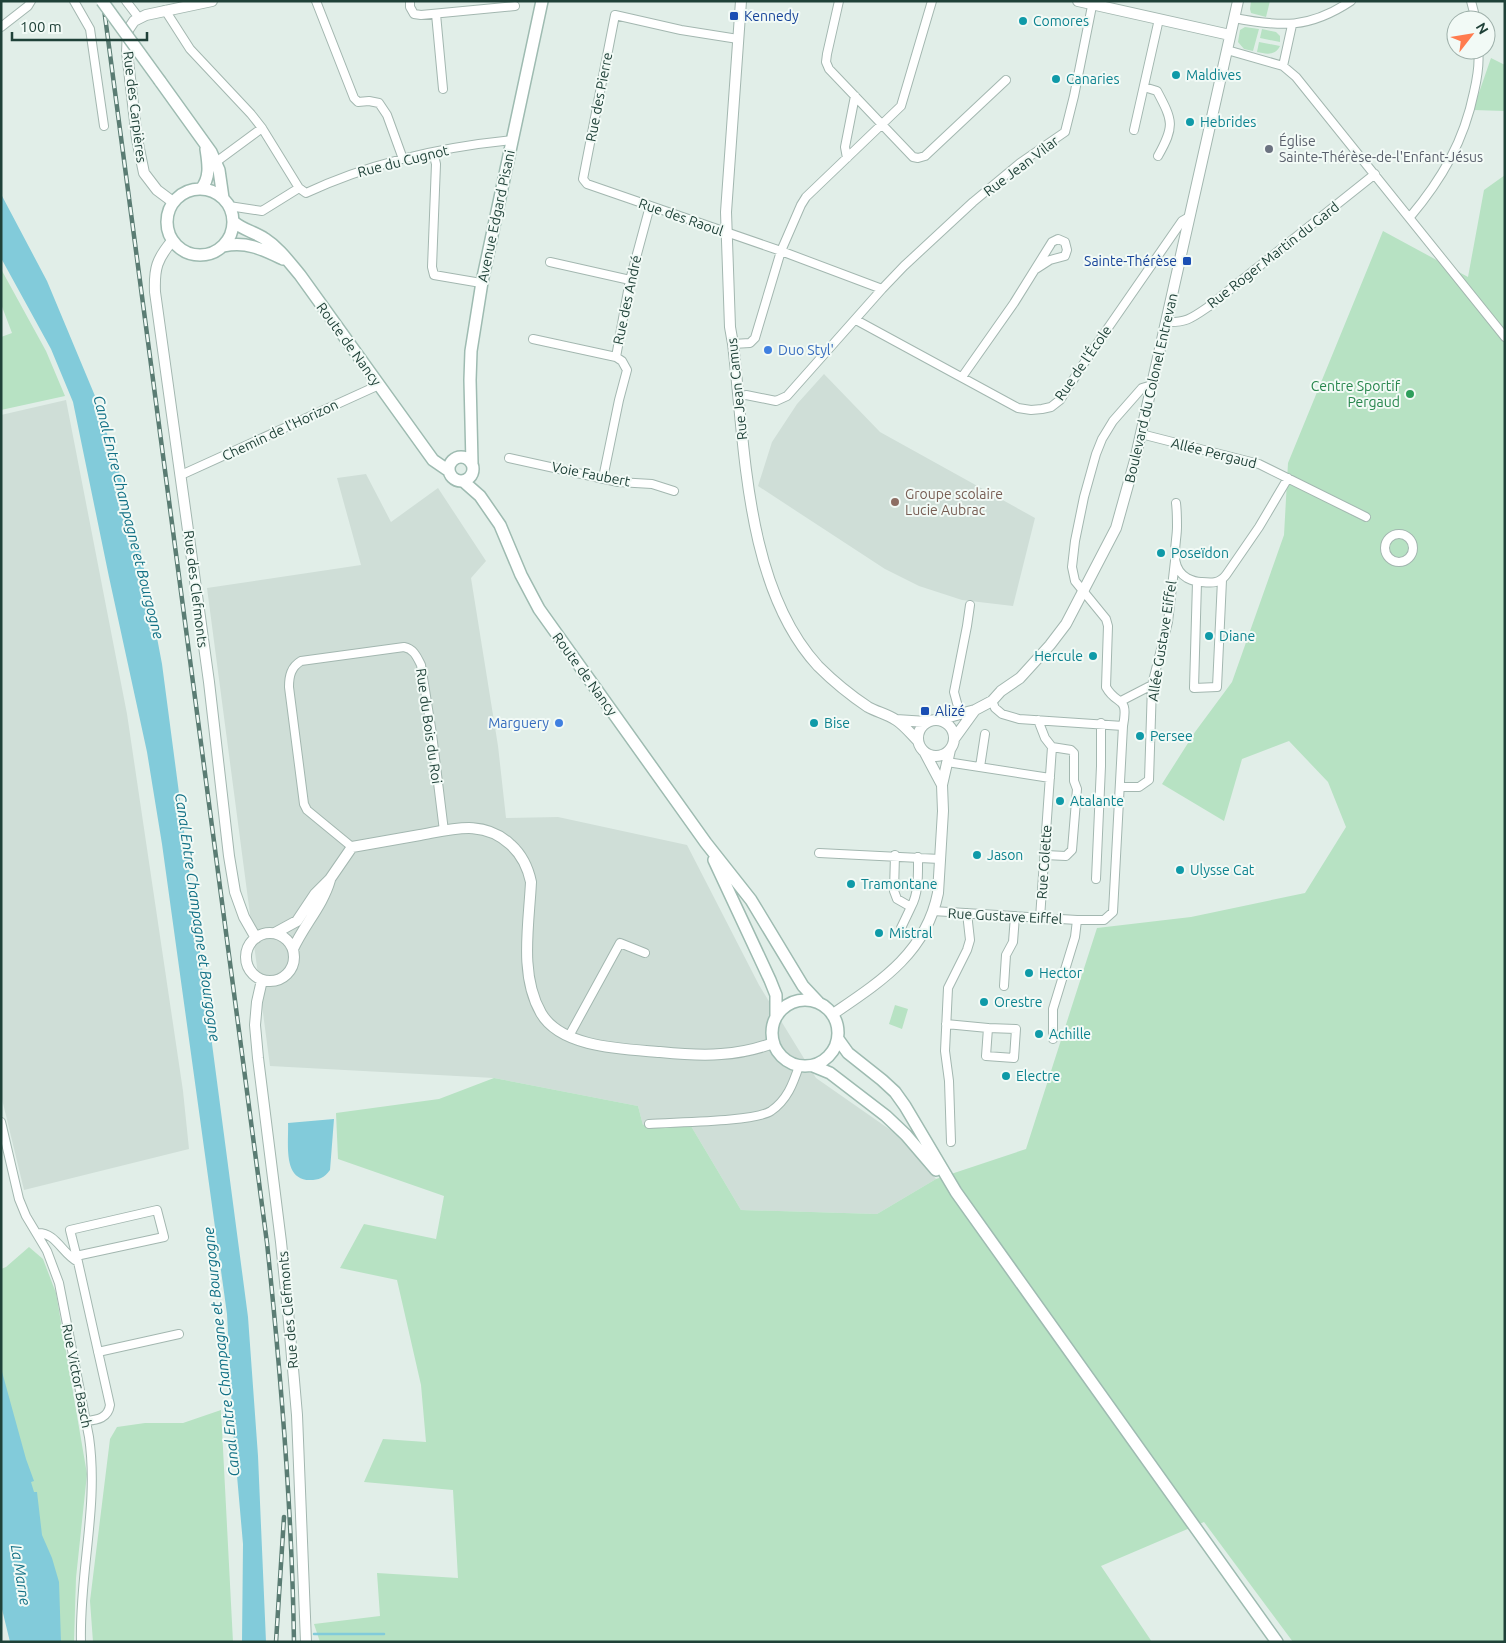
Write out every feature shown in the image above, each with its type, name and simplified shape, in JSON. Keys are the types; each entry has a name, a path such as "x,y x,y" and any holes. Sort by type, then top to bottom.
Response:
{"main road":[{"path":"102,1 204,142 216,162 226,202 234,222 232,234 224,246 210,255 201,256 185,252 172,241 167,226 167,217 173,202 186,192 201,189 209,190 226,202"},
{"name":"Avenue Edgard Pisani","path":"472,463 471,351 482,283 542,1"},
{"path":"201,189 207,180 208,172 204,142"},
{"name":"Route de Nancy","path":"234,222 238,226 265,239 289,262 432,460 449,471"},
{"name":"Route de Nancy","path":"224,246 234,244 253,246 289,262"},
{"name":"Avenue Edgard Pisani","path":"457,458 469,444 472,432"},
{"path":"426,451 442,459 466,457 472,463 474,471 468,478 452,478 449,471 450,464 457,458"},
{"name":"Route de Nancy","path":"468,478 500,525 521,575 539,609 706,843 751,900 803,986 818,1002"},
{"name":"Route de Nancy","path":"706,843 770,980 776,996 776,1016"},
{"path":"806,1000 818,1002 833,1014 838,1026 838,1039 830,1056 813,1066 798,1066 783,1058 774,1043 772,1034 776,1016 784,1007 794,1002 806,1000"},
{"path":"838,1039 848,1053 882,1080 905,1106 956,1192 1277,1642"},
{"path":"813,1066 830,1073 886,1116 906,1135 956,1192"}],"street":[{"path":"1,27 14,18 31,1"},
{"path":"74,1 90,30 104,126"},
{"path":"126,1 139,18 165,10 184,8 212,1"},
{"path":"316,1 354,98 358,102 369,101 379,103 387,114 403,159"},
{"path":"410,1 410,7 414,14 421,16 515,6"},
{"name":"Rue Jean Camus","path":"741,1 726,190 726,232 730,327 734,344 746,470 752,510 762,555 782,611 802,645 824,671 842,688 870,708 896,720 918,741"},
{"path":"839,1 826,62 829,69 913,157 925,156 1006,80"},
{"path":"734,344 750,343 755,338 781,251 801,205 814,188 901,106 932,1"},
{"path":"1078,1 1230,35"},
{"name":"Boulevard du Colonel Entrevan","path":"938,720 975,710 992,701 1001,691 1020,678 1066,624 1116,528 1135,460 1238,1"},
{"path":"1234,18 1262,24 1292,25 1316,19 1351,1"},
{"name":"Rue Jean Vilar","path":"739,396 746,395 776,401 787,396 904,266 973,202 1020,163 1065,132 1093,3"},
{"path":"165,10 190,49 262,128 298,188"},
{"path":"436,14 443,89"},
{"name":"Rue des Pierre","path":"582,179 615,15 681,30 738,40"},
{"name":"Rue des Carpières","path":"139,18 131,24 128,30 127,52 137,139 144,173 157,190 173,202"},
{"path":"1134,130 1159,19"},
{"path":"1283,66 1292,25"},
{"path":"1227,50 1283,66 1307,88 1505,337"},
{"path":"1410,217 1437,183 1463,135 1477,77 1478,60"},
{"path":"1144,87 1157,91 1170,115 1169,137 1158,156"},
{"path":"847,158 845,147 855,96"},
{"path":"216,162 262,128"},
{"name":"Rue du Cugnot","path":"226,202 262,210 298,188 306,193 349,175 403,159 433,152 512,140"},
{"path":"433,152 436,164 432,267 434,275 482,283"},
{"name":"Rue Roger Martin du Gard","path":"1166,322 1188,320 1208,307 1375,174"},
{"name":"Rue des Raoul","path":"582,179 587,184 781,251"},
{"name":"Rue des André","path":"603,478 627,370 622,361 616,357 630,280 650,206"},
{"name":"Rue de l'École","path":"856,320 1018,408 1031,410 1051,407 1060,400 1182,221 1189,217"},
{"name":"Rue des Clefmonts","path":"172,241 159,260 154,274 162,346 209,682 229,856 235,892 244,916 256,938"},
{"path":"781,251 882,289"},
{"path":"550,262 630,280"},
{"path":"962,377 1036,268"},
{"path":"533,339 616,357"},
{"name":"Chemin de l'Horizon","path":"181,475 379,385"},
{"path":"1152,385 1142,388 1119,414 1102,439 1084,497 1072,567 1075,581 1106,619 1108,626 1106,687 1108,691 1121,701 1152,686"},
{"name":"Allée Pergaud","path":"1140,434 1259,464 1366,517"},
{"name":"Voie Faubert","path":"509,458 618,482 652,484 674,491"},
{"path":"1175,561 1183,575 1197,582 1216,583 1222,580 1259,527 1288,478"},
{"name":"Allée Gustave Eiffel","path":"1121,787 1139,787 1149,780 1152,686 1168,622 1175,561 1176,504"},
{"path":"1197,582 1194,688 1217,687 1222,580"},
{"path":"960,714 954,692 968,626 970,605"},
{"name":"Rue du Bois du Roi","path":"352,847 307,810 304,804 288,687 291,672 295,665 301,661 404,647 412,650 421,665 444,831"},
{"path":"992,701 995,708 1002,714 1019,719 1101,723 1123,726"},
{"name":"Allée Gustave Eiffel","path":"1077,920 1104,920 1113,912 1123,726 1126,712 1121,701"},
{"name":"Boulevard du Colonel Entrevan","path":"954,738 975,710"},
{"name":"Rue Jean Camus","path":"896,720 927,722"},
{"path":"833,1014 877,984 899,965 912,951 933,911 938,893 942,785 954,738 954,733 948,724 938,720 927,722 921,727 918,741 942,785"},
{"path":"1038,720 1045,738 1052,747 1071,750 1074,753 1074,781 1077,789 1072,850 1066,856 1045,855"},
{"path":"1096,878 1101,723"},
{"path":"980,767 986,734"},
{"name":"Rue Colette","path":"1040,918 1052,747"},
{"path":"925,753 938,756 950,750"},
{"path":"947,762 1050,778"},
{"path":"275,934 297,921 315,894 330,879 352,847 444,831 474,828 494,832 508,842 529,872 531,882 527,956 531,990 541,1014 554,1029 569,1036 611,1048 680,1054 721,1054 760,1048 774,1043"},
{"path":"819,853 940,858"},
{"path":"895,856 894,891 897,899 911,907"},
{"path":"901,928 914,901 917,885 918,857"},
{"path":"293,949 326,893 330,879"},
{"name":"Rue Gustave Eiffel","path":"933,911 1077,920"},
{"path":"951,1142 949,1081 945,1051 948,988 970,940 967,914"},
{"path":"1004,986 1006,955 1013,942 1015,916"},
{"path":"1053,1039 1053,1009 1075,937 1077,920"},
{"path":"266,933 275,934 287,940 293,949 295,959 289,974 276,982 262,980 251,973 246,960 248,947 256,938 266,933"},
{"path":"569,1036 620,943 645,953"},
{"name":"Rue des Clefmonts","path":"262,980 257,1002 256,1025 288,1311 297,1415 306,1642"},
{"path":"946,1024 1016,1029 1014,1058 986,1056 988,1028"},
{"path":"649,1124 752,1118 770,1112 785,1099 793,1084 798,1066"},
{"name":"Rue Victor Basch","path":"1,1122 19,1199 26,1216 47,1251 60,1283 86,1421 93,1476 81,1642"},
{"path":"37,1233 47,1234 52,1237 66,1254 77,1259 164,1236 157,1210 70,1230 77,1259 110,1405 110,1411 106,1416 98,1420 86,1421"},
{"path":"98,1352 179,1334"}],"shaded area":[{"name":"Groupe scolaire Lucie Aubrac","path":"824,374 880,432 1035,518 1013,606 962,600 919,586 885,569 758,486 772,442 797,404"},
{"path":"66,400 127,714 183,1091 189,1149 24,1190 1,1095 1,415"},
{"path":"366,474 391,522 438,488 486,561 471,578 498,746 506,818 558,817 687,845 759,985 816,1078 902,1138 936,1179 877,1214 741,1210 691,1126 643,1125 638,1106 494,1078 270,1066 207,588 361,565 337,478"}],"green space":[{"path":"1251,1 1270,1 1266,17 1251,13"},
{"path":"1245,27 1259,29 1253,51 1244,49 1238,42 1240,30"},
{"path":"1262,29 1276,32 1280,36 1280,42 1260,38"},
{"path":"1259,42 1280,46 1273,53 1260,53 1257,52"},
{"path":"1490,60 1495,60 1505,65 1505,111 1473,110"},
{"path":"1505,175 1505,1642 1293,1642 1204,1522 1101,1566 1152,1642 320,1642 314,1624 380,1616 377,1573 458,1578 453,1490 364,1482 383,1439 426,1442 421,1385 397,1280 340,1268 364,1224 436,1239 444,1196 338,1159 336,1113 439,1099 494,1078 638,1106 643,1125 691,1126 741,1210 877,1214 936,1179 1026,1149 1097,928 1191,917 1305,893 1346,827 1328,782 1289,741 1242,759 1224,821 1162,784 1195,732 1232,682 1284,535 1288,463 1383,231 1468,277 1484,190"},
{"path":"1,269 46,351 65,396 1,410 1,337 12,333 1,304"},
{"path":"895,1005 908,1009 902,1029 889,1024"},
{"path":"29,1247 43,1259 56,1293 87,1474 76,1578 74,1642 50,1642 1,1415 1,1269 6,1267"},
{"path":"221,1410 233,1642 93,1642 90,1601 110,1439 117,1427 145,1423 183,1423"}],"water":[{"name":"Canal Entre Champagne et Bourgogne","path":"1,194 47,281 95,396 119,471 140,548 162,664 248,1317 258,1456 266,1642 242,1642 243,1544 233,1430 227,1314 162,844 147,752 73,402 51,349 1,258"},
{"path":"334,1119 330,1170 319,1179 301,1178 295,1174 289,1159 288,1123"},
{"name":"La Marne","path":"1,1368 26,1459 34,1481 31,1482 34,1492 37,1492 42,1535 52,1558 59,1582 61,1642 10,1642 1,1605"}],"waterway":[{"path":"314,1634 384,1634"}],"railway":[{"path":"103,1 267,1243 285,1442 294,1642"},
{"path":"276,1642 284,1517"}],"place":[{"name":"Kennedy","path":"734,16"},
{"name":"Comores","path":"1023,21"},
{"name":"Maldives","path":"1176,75"},
{"name":"Canaries","path":"1056,79"},
{"name":"Hebrides","path":"1190,122"},
{"name":"Église Sainte-Thérèse-de-l'Enfant-Jésus","path":"1269,149"},
{"name":"Sainte-Thérèse","path":"1187,261"},
{"name":"Duo Styl'","path":"768,350"},
{"name":"Centre Sportif Pergaud","path":"1410,394"},
{"name":"Groupe scolaire Lucie Aubrac","path":"895,502"},
{"name":"Poseïdon","path":"1161,553"},
{"name":"Diane","path":"1209,636"},
{"name":"Hercule","path":"1093,656"},
{"name":"Alizé","path":"925,711"},
{"name":"Marguery","path":"559,723"},
{"name":"Bise","path":"814,723"},
{"name":"Persee","path":"1140,736"},
{"name":"Atalante","path":"1060,801"},
{"name":"Jason","path":"977,855"},
{"name":"Ulysse Cat","path":"1180,870"},
{"name":"Tramontane","path":"851,884"},
{"name":"Mistral","path":"879,933"},
{"name":"Hector","path":"1029,973"},
{"name":"Orestre","path":"984,1002"},
{"name":"Achille","path":"1039,1034"},
{"name":"Electre","path":"1006,1076"}]}
